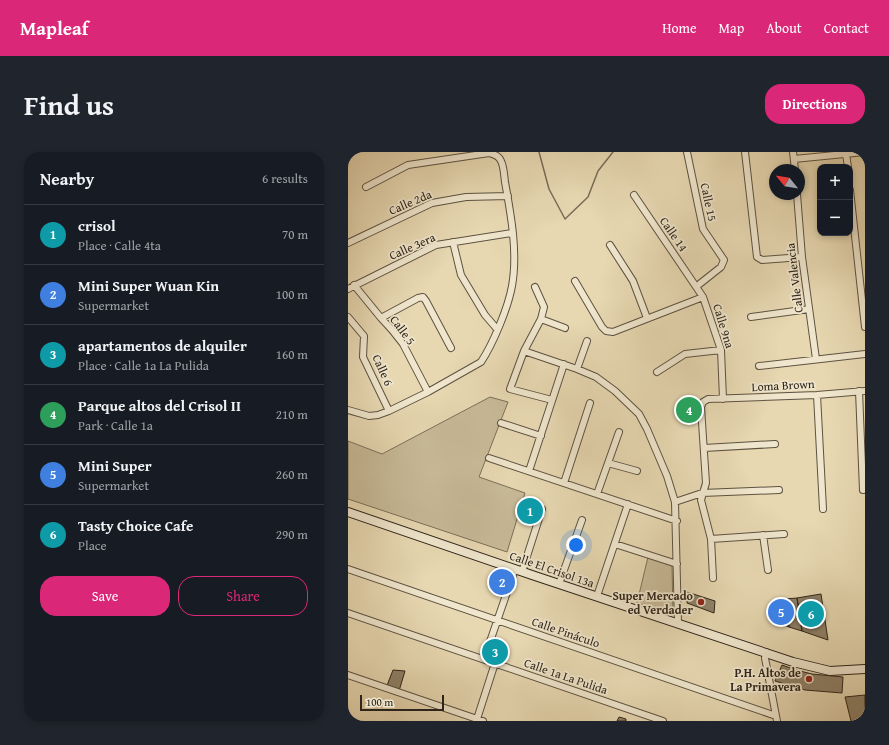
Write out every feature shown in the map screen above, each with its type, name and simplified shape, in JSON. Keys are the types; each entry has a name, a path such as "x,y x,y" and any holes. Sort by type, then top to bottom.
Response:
{"street":[{"path":"348,410 369,416 378,416 428,392 481,362 486,355 497,329 512,287 515,253 508,196 501,160 498,156 489,152 408,165 366,187"},
{"name":"Calle 15","path":"687,152 703,229 724,260 721,267 697,286"},
{"path":"745,152 757,257 762,260 802,257"},
{"path":"793,152 794,164"},
{"path":"794,159 865,152"},
{"path":"846,154 848,164"},
{"name":"Calle 14","path":"634,195 697,286"},
{"name":"Calle 2da","path":"348,242 432,203 466,197 508,196"},
{"name":"Calle Valencia","path":"797,200 802,257 816,359"},
{"path":"851,200 865,327"},
{"name":"Calle 3era","path":"348,289 436,245 512,233"},
{"path":"453,242 462,274 485,315 497,329"},
{"path":"610,245 633,281 647,318"},
{"path":"575,281 602,327 606,331 613,332 703,297"},
{"name":"Calle 5","path":"354,285 403,344 428,392"},
{"name":"Calle 9na","path":"697,286 703,297 722,350 723,399"},
{"path":"535,287 544,307 540,319 524,351 510,388 552,400"},
{"path":"381,318 418,298 423,297 451,348"},
{"path":"751,317 809,309"},
{"name":"Calle 6","path":"348,318 364,336 363,358 389,411"},
{"path":"540,319 565,328"},
{"path":"577,368 587,341"},
{"path":"657,372 685,354 722,350"},
{"path":"524,351 577,368 596,377 615,391 639,414 662,463 675,502 678,623"},
{"path":"758,366 865,354"},
{"path":"529,471 564,364"},
{"path":"862,391 863,490"},
{"name":"Loma Brown","path":"704,448 701,407 703,402 708,399 817,395 862,391"},
{"path":"817,395 823,509"},
{"path":"564,483 590,403"},
{"path":"501,423 540,436"},
{"path":"597,494 619,432"},
{"path":"713,578 711,539 701,500 706,482 704,448 775,444"},
{"path":"489,458 676,520"},
{"path":"608,463 637,471"},
{"path":"675,502 702,493 779,490"},
{"path":"597,596 628,504"},
{"path":"484,659 542,509"},
{"name":"Calle El Crisol 13a","path":"348,512 559,584 806,665 830,671 865,668"},
{"path":"559,584 582,520"},
{"path":"711,539 784,534"},
{"path":"763,535 768,570"},
{"path":"615,544 677,564"},
{"name":"Calle Pináculo","path":"348,569 498,620 776,719"},
{"name":"Calle 1a La Pulida","path":"348,613 484,659 652,719 663,721"},
{"path":"766,652 765,658 776,719"},
{"path":"348,675 480,720 495,663"}],"shaded area":[{"path":"490,397 508,402 479,477 525,493 507,552 348,499 348,441 382,454"},
{"path":"696,399 696,416 682,418 681,405"},
{"path":"648,557 672,566 673,615 637,603"}],"building":[{"path":"500,573 509,575 505,590 496,588"},
{"name":"Super Mercado ed Verdader","path":"687,592 715,601 714,613 687,603"},
{"path":"821,594 828,640 802,631 797,598"},
{"path":"797,598 802,631 789,627 785,599"},
{"path":"785,599 789,627 777,622 773,601"},
{"path":"493,644 501,646 496,659 489,657"},
{"name":"P.H. Altos de La Primavera","path":"782,665 812,674 843,677 842,693 805,690 775,681"},
{"path":"393,670 405,671 399,691 386,688"},
{"path":"865,695 865,721 851,721 845,697"},
{"path":"619,717 626,719 626,721 617,721"}],"waterway":[{"path":"539,152 549,189 565,219 588,197 598,171 613,152"}],"place":[{"name":"Parque altos del Crisol II","path":"689,410"},
{"name":"crisol","path":"530,511"},
{"name":"Mini Super Wuan Kin","path":"502,582"},
{"name":"Super Mercado ed Verdader","path":"701,602"},
{"name":"Mini Super","path":"781,612"},
{"name":"Tasty Choice Cafe","path":"811,614"},
{"name":"apartamentos de alquiler","path":"495,652"},
{"name":"P.H. Altos de La Primavera","path":"809,679"}]}
